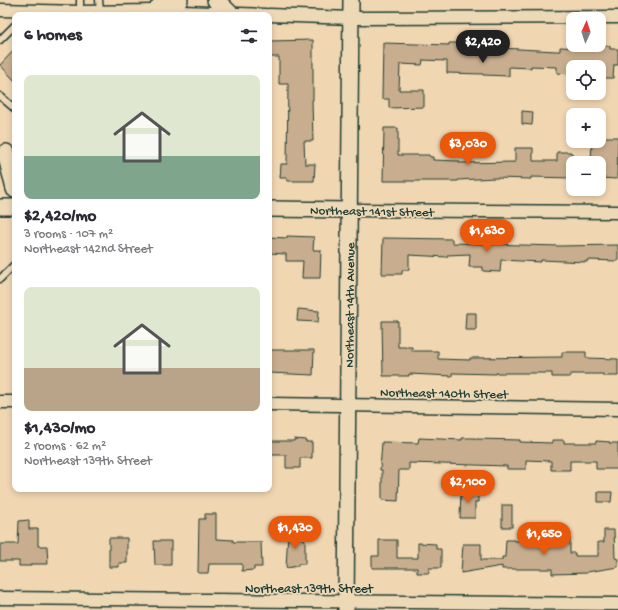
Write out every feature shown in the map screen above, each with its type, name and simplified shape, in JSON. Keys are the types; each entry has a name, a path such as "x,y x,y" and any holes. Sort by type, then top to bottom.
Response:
{"main road":[{"path":"156,8 175,4 179,0"},
{"path":"216,0 228,12"},
{"path":"7,152 12,175"}],"street":[{"name":"Northeast 14th Avenue","path":"346,605 351,0"},
{"path":"80,12 99,6 156,8 205,12"},
{"path":"0,10 15,12"},
{"path":"272,15 351,18 618,17"},
{"path":"0,207 12,207"},
{"name":"Northeast 141st Street","path":"272,209 618,212"},
{"path":"0,402 12,402"},
{"name":"Northeast 140th Street","path":"272,404 618,409"},
{"name":"Northeast 139th Street","path":"0,598 346,605 618,604"}],"lane":[{"path":"80,0 80,12"},
{"path":"0,40 12,28"},
{"path":"0,96 12,106"},
{"path":"0,279 12,267"}],"building":[{"path":"313,40 313,141 304,141 305,164 315,164 314,181 287,181 287,178 280,178 281,164 287,164 288,84 279,84 279,57 272,57 272,41"},
{"path":"383,43 449,45 449,43 464,43 464,46 556,51 560,51 560,47 566,47 566,52 606,52 606,46 610,46 610,49 618,49 618,65 614,65 613,78 606,78 606,60 566,60 566,74 557,73 557,67 509,67 509,76 447,73 447,61 423,60 422,65 400,64 399,90 424,90 424,107 389,108 389,99 382,99"},
{"path":"12,52 12,78 0,65"},
{"path":"522,111 533,112 532,125 522,124"},
{"path":"384,128 398,128 398,155 429,155 430,157 433,157 433,160 459,161 459,163 515,162 515,148 533,148 533,161 557,161 557,152 571,152 571,154 573,154 573,156 566,156 566,178 531,177 531,179 495,178 458,181 383,181"},
{"path":"606,137 618,137 617,179 606,178 606,156 591,156 592,148 606,148"},
{"path":"287,236 314,237 313,250 321,250 320,278 302,278 303,261 286,261 286,254 272,253 272,237 287,238"},
{"path":"383,238 452,239 452,243 560,246 618,245 618,261 587,260 587,262 541,260 541,262 501,260 500,272 483,271 483,267 469,267 470,254 447,255 447,257 409,255 409,270 402,270 402,274 382,274"},
{"path":"298,309 319,311 318,322 297,321"},
{"path":"466,313 476,313 476,330 465,330"},
{"path":"382,321 398,321 398,347 412,347 412,351 438,351 438,359 470,360 470,358 562,357 562,352 586,352 586,358 618,359 618,376 603,376 603,374 570,374 570,377 552,377 552,373 452,373 452,376 409,374 409,376 383,376"},
{"path":"272,350 314,350 313,375 272,373"},
{"path":"419,438 462,440 462,438 475,438 552,443 552,440 564,440 564,443 596,443 596,441 618,443 618,469 596,469 596,461 570,461 570,470 551,470 551,461 526,460 526,469 507,469 507,466 409,463 409,470 399,470 398,501 382,500 382,470 380,470 382,442 418,443"},
{"path":"294,439 312,442 312,458 300,458 300,468 286,468 286,455 272,455 272,441 294,441"},
{"path":"461,491 478,492 478,502 475,502 475,518 460,518"},
{"path":"598,492 612,492 611,502 598,502"},
{"path":"502,505 512,505 512,527 502,527"},
{"path":"205,514 216,514 216,539 233,540 233,542 261,542 262,567 254,567 254,570 242,571 242,564 209,564 208,573 198,573 199,519 205,519"},
{"path":"29,520 29,529 38,529 38,546 47,546 48,564 19,566 19,561 0,561 0,544 18,544 19,521"},
{"path":"604,530 614,530 615,558 618,559 618,567 587,573 552,574 552,569 502,569 502,566 461,573 463,544 481,544 481,560 502,560 502,557 505,557 506,540 550,540 549,536 562,536 562,538 570,538 570,553 575,553 575,556 598,556 598,542 604,542"},
{"path":"288,532 302,532 302,539 305,540 305,564 298,564 298,566 286,568"},
{"path":"109,538 127,538 127,563 119,563 119,567 109,567"},
{"path":"379,540 397,540 397,558 418,558 418,543 436,544 436,549 441,549 441,568 429,568 429,573 417,573 417,568 372,568 372,556 379,556"},
{"path":"154,541 171,541 171,565 155,565"}]}
